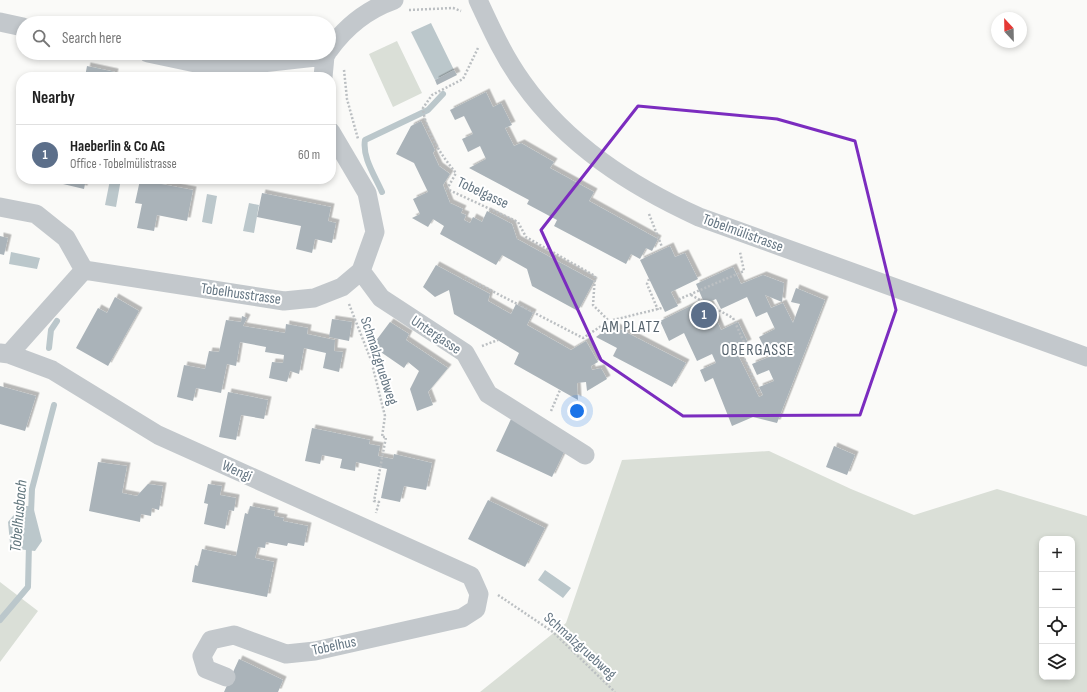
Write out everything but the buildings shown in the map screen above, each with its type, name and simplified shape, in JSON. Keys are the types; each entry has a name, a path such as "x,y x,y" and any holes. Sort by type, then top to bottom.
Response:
{"street":[{"name":"Tobelmülistrasse","path":"478,0 496,39 522,83 558,125 620,176 660,200 699,218 1087,357"},
{"path":"336,40 357,18 382,4 400,5"},
{"path":"0,22 16,25"},
{"path":"181,60 218,68 276,60"},
{"path":"324,72 326,60"},
{"path":"336,140 368,193 375,232 361,271"},
{"path":"0,207 36,214 66,238 84,270 4,354"},
{"name":"Tobelhusstrasse","path":"84,270 284,301 314,298 342,287 361,271"},
{"name":"Untergasse","path":"361,271 381,298 465,354 488,394 585,455"},
{"name":"Wengi","path":"4,354 52,370 158,435 471,576"},
{"name":"Tobelhus","path":"226,677 206,669 202,656 211,640 234,635 286,654 315,651 462,618 476,608 479,594 471,576"}],"path":[{"path":"400,5 453,8 463,11"},
{"path":"476,42 482,54"},
{"name":"Tobelgasse","path":"478,48 463,79 432,95 422,108 424,120 444,159 456,173 447,189 518,222 526,237 595,276 593,305 609,321"},
{"path":"344,66 346,99 359,136 355,171"},
{"path":"655,216 648,213 662,247"},
{"path":"675,302 744,271 741,254 734,245 740,232"},
{"path":"466,277 582,338 609,321 662,308"},
{"path":"649,279 647,284 658,310"},
{"name":"Schmalzgruebweg","path":"342,287 371,360 385,416 382,437 386,438 374,501 378,502 373,532"},
{"path":"691,294 733,318 749,353 743,356 760,393"},
{"path":"531,315 537,313"},
{"name":"Schmalzgruebweg","path":"496,593 552,632 615,692"}],"highlighted area":[{"path":"638,106 777,119 855,141 896,310 860,415 683,416 601,360 541,230"}],"shaded area":[{"path":"397,41 422,93 393,107 369,54"},
{"path":"769,451 851,489 914,515 997,489 1087,516 1087,692 480,692 566,623 622,460"},
{"path":"0,582 38,611 0,662"}],"water":[{"path":"431,23 454,70 435,80 411,32"},
{"path":"109,184 120,184 116,207 105,205"},
{"path":"207,194 217,196 212,224 202,222"},
{"path":"249,203 259,205 254,233 243,231"},
{"path":"11,252 40,258 37,269 9,264"},
{"path":"21,506 33,506 42,541 35,551 17,549 10,543 8,522"},
{"path":"545,570 571,588 563,598 538,580"}],"waterway":[{"name":"Tobelhusbach","path":"382,192 367,160 365,153 365,140 428,110 443,94"},
{"name":"Tobelhusbach","path":"49,348 51,330 57,321"},
{"name":"Tobelhusbach","path":"31,513 32,489 54,405"},
{"name":"Tobelhusbach","path":"0,620 28,587 29,544"}],"place":[{"name":"Haeberlin & Co AG","path":"704,315"}],"district":[{"name":"AM PLATZ","path":"631,327"},
{"name":"OBERGASSE","path":"758,350"}]}
